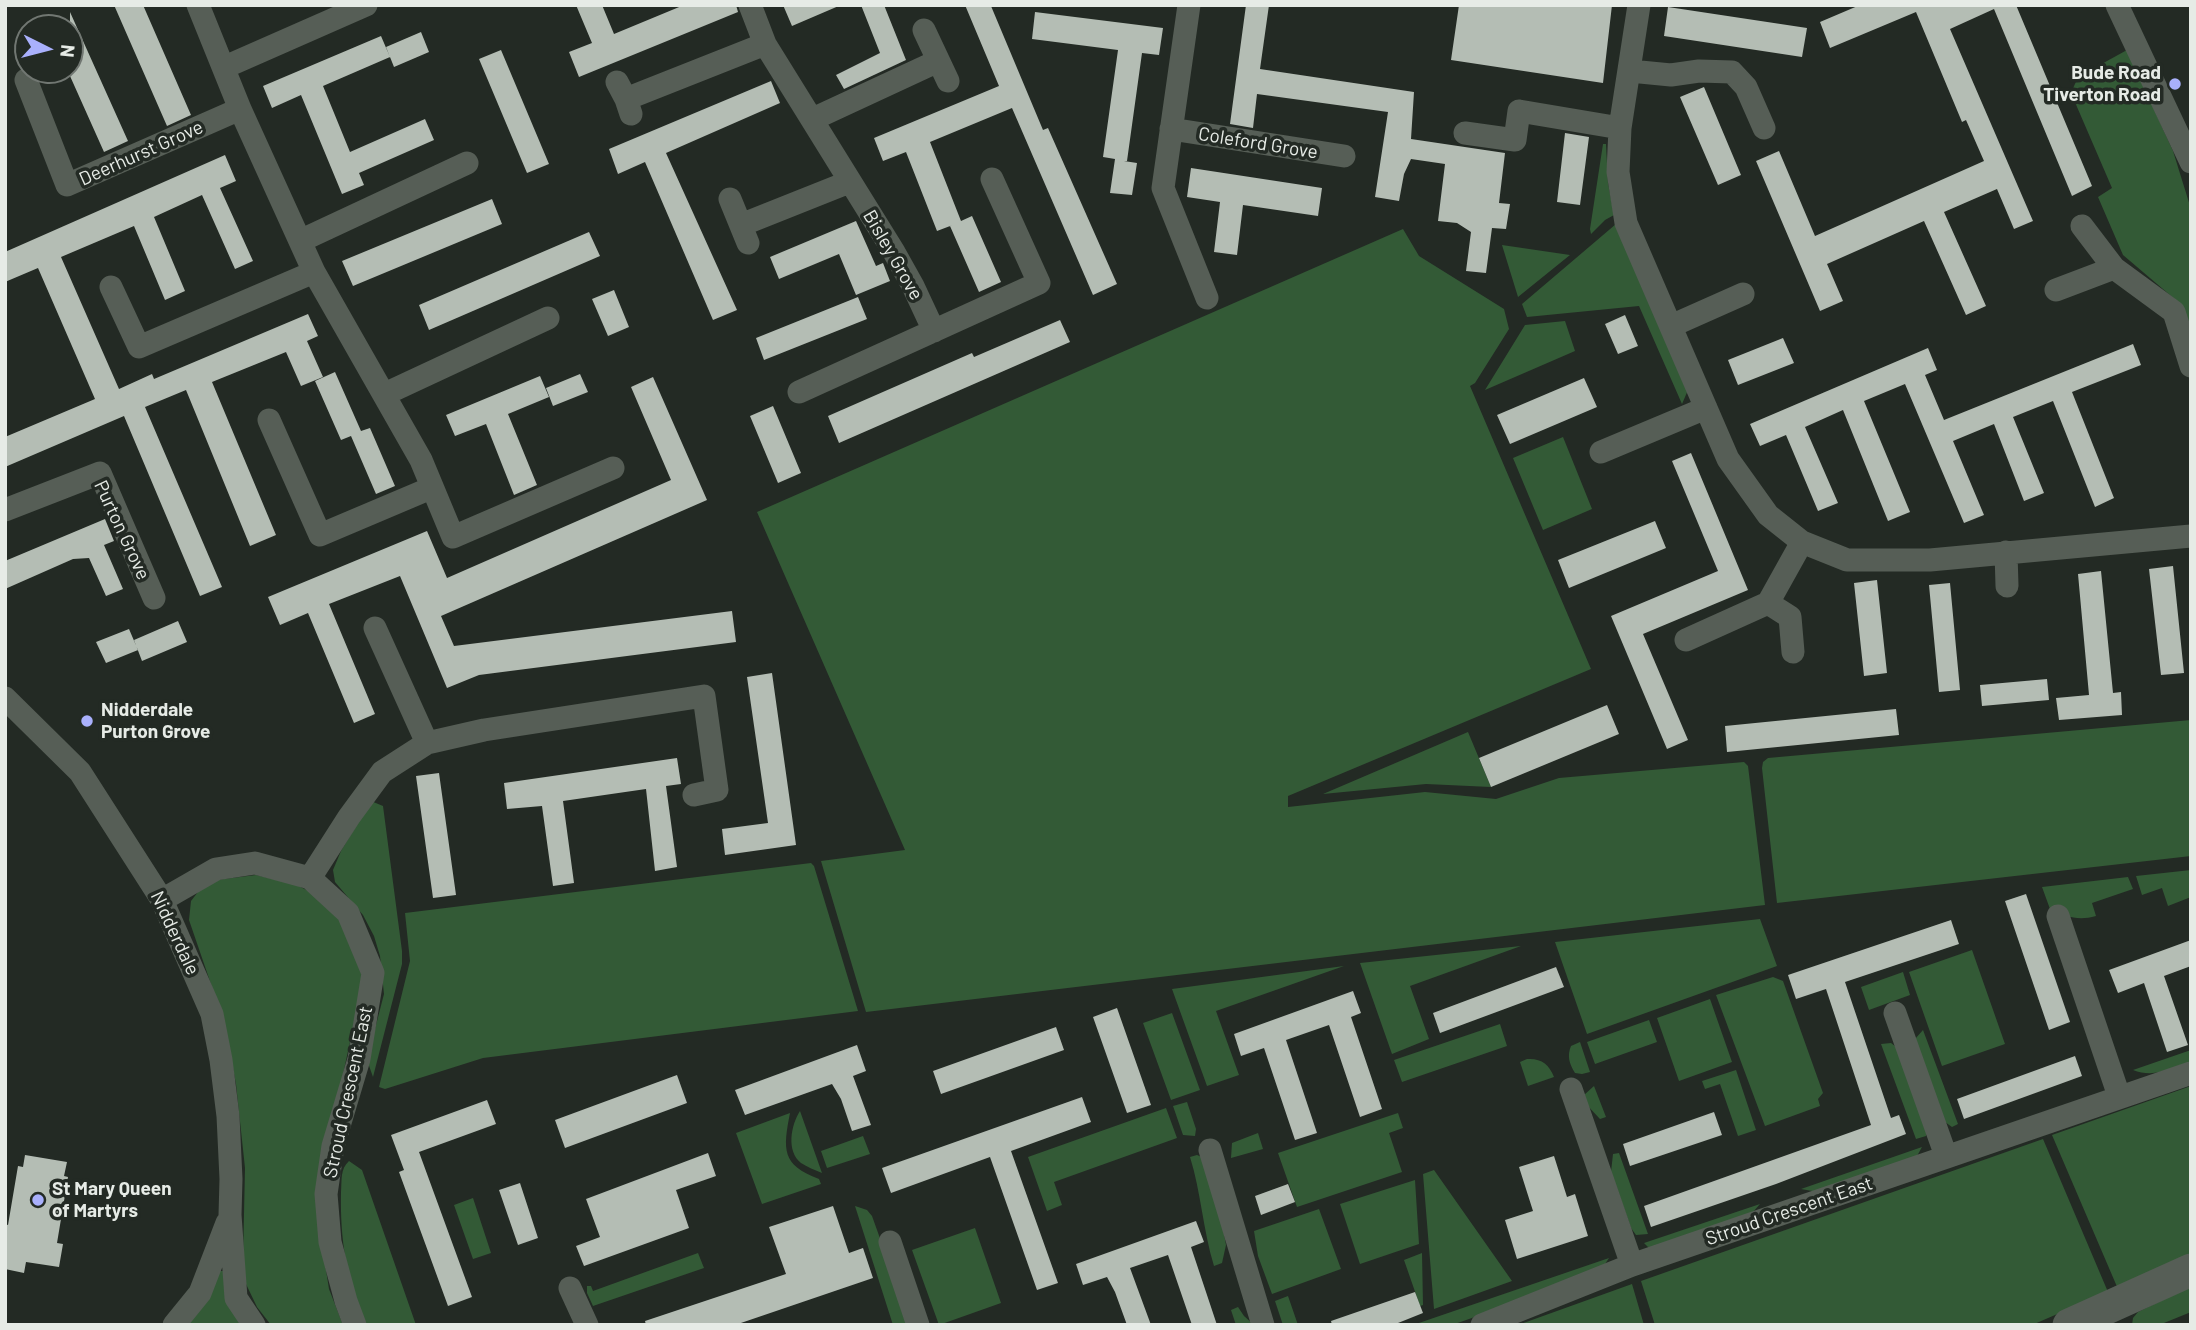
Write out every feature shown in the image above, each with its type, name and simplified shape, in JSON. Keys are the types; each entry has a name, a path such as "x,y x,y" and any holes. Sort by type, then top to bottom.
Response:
{"street":[{"path":"198,5 240,109 314,272 421,460 453,537 613,468"},
{"path":"225,67 366,5"},
{"name":"Bisley Grove","path":"750,5 765,44 907,275 934,331"},
{"name":"Coleford Grove","path":"1189,5 1163,188 1207,298"},
{"path":"1639,5 1620,128 1618,172 1626,223 1728,459 1768,515 1802,542 1847,560 1930,560 2191,536"},
{"path":"2117,5 2191,162"},
{"path":"813,119 943,71 924,30"},
{"path":"625,98 765,44"},
{"path":"1630,71 1671,75 1699,71 1732,72 1746,87 1764,128"},
{"name":"Deerhurst Grove","path":"28,84 68,185 240,109"},
{"path":"1465,133 1516,140 1519,111 1620,128"},
{"name":"Coleford Grove","path":"1171,129 1344,156"},
{"path":"300,242 467,163"},
{"path":"799,392 1039,283 992,179"},
{"path":"730,199 745,234 849,182"},
{"path":"2082,226 2114,268 2174,312 2191,366"},
{"path":"2056,290 2114,268"},
{"path":"111,287 139,347 314,272"},
{"path":"1671,326 1743,294"},
{"path":"385,394 548,318"},
{"path":"1601,452 1706,408"},
{"path":"269,420 320,535 431,488"},
{"name":"Purton Grove","path":"5,510 100,473 154,598"},
{"path":"1686,640 1768,603 1802,542"},
{"path":"2006,552 2007,586"},
{"path":"1768,603 1790,617 1793,652"},
{"path":"375,628 427,743"},
{"path":"310,878 382,772 427,743 484,730 704,696 717,790 694,796"},
{"name":"Nidderdale","path":"5,698 80,772 162,900 212,1014 228,1116 230,1215 236,1298 254,1325"},
{"name":"Stroud Crescent East","path":"162,900 216,869 255,863 310,878 348,913 373,973 359,1059 333,1146 326,1194 330,1242 355,1325"},
{"path":"2057,916 2119,1096"},
{"path":"1895,1013 1946,1157"},
{"name":"Stroud Crescent East","path":"1482,1325 1632,1265 2191,1073"},
{"path":"1570,1089 1632,1265"},
{"path":"1210,1150 1263,1325"},
{"name":"Nidderdale","path":"174,1325 200,1293 230,1215"},
{"path":"890,1242 918,1325"},
{"path":"2069,1325 2191,1270"},
{"path":"570,1288 587,1325"}],"green space":[{"path":"2127,50 2173,151 2191,209 2191,329 2177,301 2123,255 2098,197 2112,188 2071,93 2078,77"},
{"path":"1603,144 1606,144 1608,183 1614,215 1591,234 1590,229"},
{"path":"1616,224 1688,390 1682,404 1639,306 1527,317 1522,304"},
{"path":"1403,229 1419,256 1504,309 1509,329 1475,383 1470,386 1591,669 1288,796 1288,807 1425,792 1496,799 1559,778 1744,762 1748,766 1765,905 866,1012 821,861 905,850 757,512"},
{"path":"1502,245 1570,255 1518,297"},
{"path":"1565,321 1575,351 1485,390 1525,325"},
{"path":"1563,437 1592,509 1543,530 1513,458"},
{"path":"2191,720 2191,856 1777,903 1762,768 1763,762 1768,758"},
{"path":"1468,732 1491,787 1426,784 1323,794"},
{"path":"371,801 383,806 402,951 402,964 373,1077 367,1060 384,994 380,956 374,936 363,915 335,882 333,870 341,851"},
{"path":"811,863 858,1011 483,1058 385,1089 379,1087 410,961 405,913"},
{"path":"2191,870 2191,897 2168,906 2162,888 2142,895 2136,876"},
{"path":"256,875 295,884 333,909 355,945 363,982 340,1088 322,1245 329,1289 343,1325 271,1325 257,1307 246,1284 243,1259 245,1168 236,1084 224,1022 189,920 191,901 201,888 216,880"},
{"path":"2128,877 2133,889 2092,903 2096,916 2084,918 2050,909 2042,887"},
{"path":"1760,919 1777,966 1587,1034 1555,942"},
{"path":"1521,946 1410,986 1429,1039 1392,1054 1360,963"},
{"path":"1972,950 2005,1044 1942,1066 1909,972"},
{"path":"1344,966 1216,1011 1239,1075 1207,1086 1172,989"},
{"path":"1903,972 1910,995 1869,1010 1861,987"},
{"path":"1773,977 1783,981 1823,1093 1818,1099 1820,1106 1765,1126 1716,995"},
{"path":"1710,999 1732,1062 1679,1081 1657,1018"},
{"path":"1172,1013 1200,1090 1171,1100 1143,1023"},
{"path":"1649,1020 1657,1042 1595,1064 1587,1042"},
{"path":"1500,1024 1507,1046 1402,1082 1394,1060"},
{"path":"1923,1030 1958,1124 1952,1127 1945,1122 1915,1039"},
{"path":"1580,1042 1590,1072 1582,1074 1575,1073 1569,1056 1571,1046"},
{"path":"1891,1043 1899,1049 1927,1130 1926,1136 1916,1139 1881,1044"},
{"path":"2191,1050 2191,1062 2177,1067 2155,1073 2133,1070"},
{"path":"1527,1059 1544,1063 1554,1077 1528,1086 1520,1062"},
{"path":"1736,1070 1756,1130 1738,1136 1720,1084 1705,1089 1702,1081"},
{"path":"1594,1086 1606,1117 1600,1119 1585,1103 1584,1095"},
{"path":"2191,1086 2191,1257 2118,1289 2052,1135"},
{"path":"1187,1102 1196,1129 1195,1136 1183,1135 1173,1106"},
{"path":"1166,1108 1177,1138 1054,1182 1062,1205 1047,1211 1028,1157"},
{"path":"800,1111 822,1173 801,1163 793,1152 792,1130"},
{"path":"790,1113 786,1146 791,1161 797,1168 819,1179 821,1184 762,1204 736,1133"},
{"path":"1398,1113 1403,1128 1389,1133 1402,1172 1297,1207 1278,1153"},
{"path":"1258,1133 1263,1149 1231,1158 1232,1143"},
{"path":"863,1136 870,1154 827,1168 821,1151"},
{"path":"2043,1139 2108,1292 2032,1325 1655,1325 1641,1281"},
{"path":"1922,1147 1917,1156 1823,1193 1801,1189"},
{"path":"1619,1153 1648,1234 1636,1235 1631,1228 1611,1172 1613,1154"},
{"path":"1197,1155 1204,1158 1226,1245 1222,1263 1214,1266 1190,1157"},
{"path":"349,1161 362,1170 416,1325 367,1325 360,1309 349,1276 342,1226 342,1175"},
{"path":"1434,1170 1512,1281 1434,1309 1423,1174"},
{"path":"1415,1180 1419,1244 1360,1264 1340,1204"},
{"path":"473,1198 491,1253 473,1259 454,1205"},
{"path":"1760,1204 1753,1212 1650,1249 1644,1243"},
{"path":"855,1206 867,1210 872,1216 906,1311 908,1325 893,1325"},
{"path":"1319,1209 1341,1269 1272,1294 1258,1256 1254,1231"},
{"path":"975,1228 1001,1303 939,1325 912,1250"},
{"path":"698,1253 704,1268 593,1306 587,1293 587,1286 591,1286 593,1291"},
{"path":"1422,1253 1423,1305 1420,1306 1404,1260"},
{"path":"1609,1258 1588,1277 1452,1325 1413,1325"},
{"path":"220,1271 223,1271 242,1325 186,1325"},
{"path":"1632,1284 1644,1325 1518,1325"},
{"path":"2191,1286 2191,1312 2159,1325 2132,1325 2138,1312"},
{"path":"1288,1296 1298,1325 1283,1325 1275,1301"},
{"path":"1238,1307 1254,1325 1236,1325 1231,1310"}],"building":[{"path":"114,5 143,5 191,115 167,126"},
{"path":"576,5 602,5 614,34 684,5 736,5 738,12 579,77 569,52 592,43"},
{"path":"783,5 841,5 792,26"},
{"path":"861,5 884,5 906,60 844,89 836,75 880,53"},
{"path":"965,5 991,6 1043,130 1048,128 1117,284 1093,295 1012,108 930,142 961,221 972,216 1001,282 979,292 950,226 937,231 906,152 883,161 874,138 999,86"},
{"path":"1246,5 1269,5 1260,69 1414,92 1411,139 1505,153 1499,203 1510,204 1506,229 1492,228 1486,273 1466,271 1471,232 1457,223 1438,221 1445,164 1411,159 1404,174 1399,201 1375,197 1388,112 1257,94 1253,128 1230,124"},
{"path":"1459,5 1612,5 1603,83 1451,60"},
{"path":"1860,5 2016,5 2092,186 2072,196 1994,9 1950,29 2033,221 2014,229 1997,189 1944,212 1986,306 1966,315 1924,221 1827,264 1843,301 1820,311 1756,161 1779,151 1815,236 1984,161 1966,120 1962,122 1916,12 1830,48 1820,22"},
{"path":"1668,7 1807,28 1802,57 1664,36"},
{"path":"1035,12 1163,28 1159,55 1142,53 1127,161 1124,161 1137,163 1132,195 1110,193 1115,159 1103,157 1118,50 1032,39"},
{"path":"421,32 429,52 394,67 386,47"},
{"path":"381,36 390,57 323,86 350,152 425,119 434,140 359,173 364,185 342,194 301,95 272,108 263,86"},
{"path":"84,43 128,141 104,152 74,84 84,84"},
{"path":"501,50 549,164 527,173 479,59"},
{"path":"771,81 780,103 666,153 737,310 713,320 645,162 618,174 609,149"},
{"path":"1704,87 1741,175 1718,185 1680,97"},
{"path":"1565,133 1589,137 1580,205 1557,202"},
{"path":"225,155 236,181 220,188 253,261 235,269 202,195 154,217 185,291 165,300 134,226 61,257 119,389 152,374 154,379 308,314 318,336 307,341 323,377 301,386 286,352 212,382 276,535 250,546 186,390 145,407 222,587 200,596 124,416 5,467 5,437 95,399 38,268 5,282 5,252"},
{"path":"1191,168 1322,188 1318,216 1243,205 1237,255 1214,252 1220,202 1187,197"},
{"path":"492,199 502,224 353,286 342,261"},
{"path":"856,221 876,266 883,263 890,281 856,295 839,254 779,279 770,257"},
{"path":"589,232 600,256 429,330 419,305"},
{"path":"614,290 629,327 608,336 592,299"},
{"path":"858,297 867,319 764,360 756,338"},
{"path":"1625,315 1638,346 1618,354 1605,324"},
{"path":"1060,320 1070,342 839,443 828,416 972,353 974,357"},
{"path":"1783,338 1794,363 1738,385 1728,360"},
{"path":"2133,344 2141,365 2072,392 2114,498 2095,507 2053,401 2013,417 2044,493 2024,501 1994,424 1953,441 1984,515 1964,523 1905,384 1864,401 1910,512 1888,521 1843,410 1805,427 1838,503 1818,511 1786,435 1760,446 1750,424 1928,348 1937,370 1925,375 1944,420"},
{"path":"335,372 361,431 370,428 395,486 376,494 351,436 341,440 315,381"},
{"path":"580,374 588,392 553,406 546,388"},
{"path":"540,376 549,397 508,414 537,485 514,495 486,424 455,436 446,415"},
{"path":"653,377 707,500 441,616 454,646 732,611 736,642 479,675 447,688 400,576 329,604 375,714 354,723 308,613 280,625 268,597 427,531 447,578 671,480 631,387"},
{"path":"1584,378 1597,407 1510,444 1497,415"},
{"path":"773,406 801,473 778,483 750,416"},
{"path":"1691,453 1748,590 1643,634 1688,740 1667,749 1611,616 1718,571 1672,461"},
{"path":"105,519 114,541 104,545 123,589 106,596 89,558 73,559 5,589 5,561"},
{"path":"1655,521 1666,548 1569,588 1558,560"},
{"path":"2173,566 2184,673 2161,675 2149,569"},
{"path":"2101,571 2113,693 2121,692 2122,715 2059,720 2056,698 2089,695 2078,574"},
{"path":"1877,580 1887,673 1864,676 1854,583"},
{"path":"1950,583 1960,690 1939,692 1929,585"},
{"path":"178,621 187,642 142,661 134,640"},
{"path":"129,629 138,650 106,663 96,642"},
{"path":"772,673 796,845 725,855 722,829 768,823 747,677"},
{"path":"2047,679 2049,700 1982,706 1980,685"},
{"path":"1607,705 1619,734 1491,787 1479,758"},
{"path":"1896,709 1899,735 1727,752 1725,726"},
{"path":"677,758 681,784 666,786 677,867 655,871 646,789 563,801 574,883 553,886 542,806 507,809 504,783"},
{"path":"439,773 456,895 433,898 416,776"},
{"path":"2026,894 2070,1022 2049,1030 2005,901"},
{"path":"1951,920 1959,944 1845,982 1891,1118 1899,1115 1906,1134 1776,1184 1651,1227 1644,1206 1871,1125 1826,989 1796,999 1788,975"},
{"path":"2191,940 2191,966 2164,976 2188,1045 2167,1052 2144,983 2118,993 2109,970"},
{"path":"1556,967 1564,987 1440,1033 1433,1013"},
{"path":"1353,991 1361,1013 1351,1017 1382,1109 1360,1117 1329,1025 1286,1040 1317,1133 1295,1140 1264,1048 1241,1056 1234,1034"},
{"path":"1117,1008 1151,1105 1127,1113 1093,1017"},
{"path":"1056,1027 1064,1050 941,1094 933,1071"},
{"path":"857,1045 866,1071 853,1076 871,1125 852,1131 841,1099 832,1084 745,1115 735,1090"},
{"path":"2075,1056 2082,1076 1964,1119 1957,1099"},
{"path":"677,1075 687,1103 565,1148 555,1120"},
{"path":"1082,1097 1091,1122 1011,1151 1058,1283 1037,1290 990,1157 891,1193 882,1168"},
{"path":"487,1100 496,1124 419,1152 472,1297 448,1306 399,1172 404,1170 391,1135"},
{"path":"1714,1112 1722,1135 1630,1166 1623,1144"},
{"path":"708,1153 716,1176 676,1190 689,1228 584,1266 576,1246 600,1237 586,1199"},
{"name":"St Mary Queen of Martyrs","path":"25,1155 67,1162 64,1176 68,1177 57,1243 63,1244 59,1267 26,1262 24,1273 5,1269 5,1224 8,1225 18,1166 23,1167"},
{"path":"1554,1156 1567,1197 1575,1194 1588,1236 1517,1259 1505,1220 1533,1211 1519,1167"},
{"path":"520,1183 538,1238 518,1245 499,1190"},
{"path":"1288,1184 1295,1202 1261,1215 1255,1196"},
{"path":"833,1206 849,1253 863,1248 873,1278 735,1325 646,1325 645,1321 786,1274 769,1227"},
{"path":"1196,1221 1204,1242 1191,1247 1217,1325 1192,1325 1168,1255 1130,1268 1151,1325 1127,1325 1107,1277 1083,1285 1076,1264"},
{"path":"1415,1292 1423,1313 1393,1325 1332,1325 1331,1321"}],"place":[{"name":"Bude Road Tiverton Road","path":"2175,84"},
{"name":"Nidderdale Purton Grove","path":"87,721"},
{"name":"St Mary Queen of Martyrs","path":"38,1200"}]}
